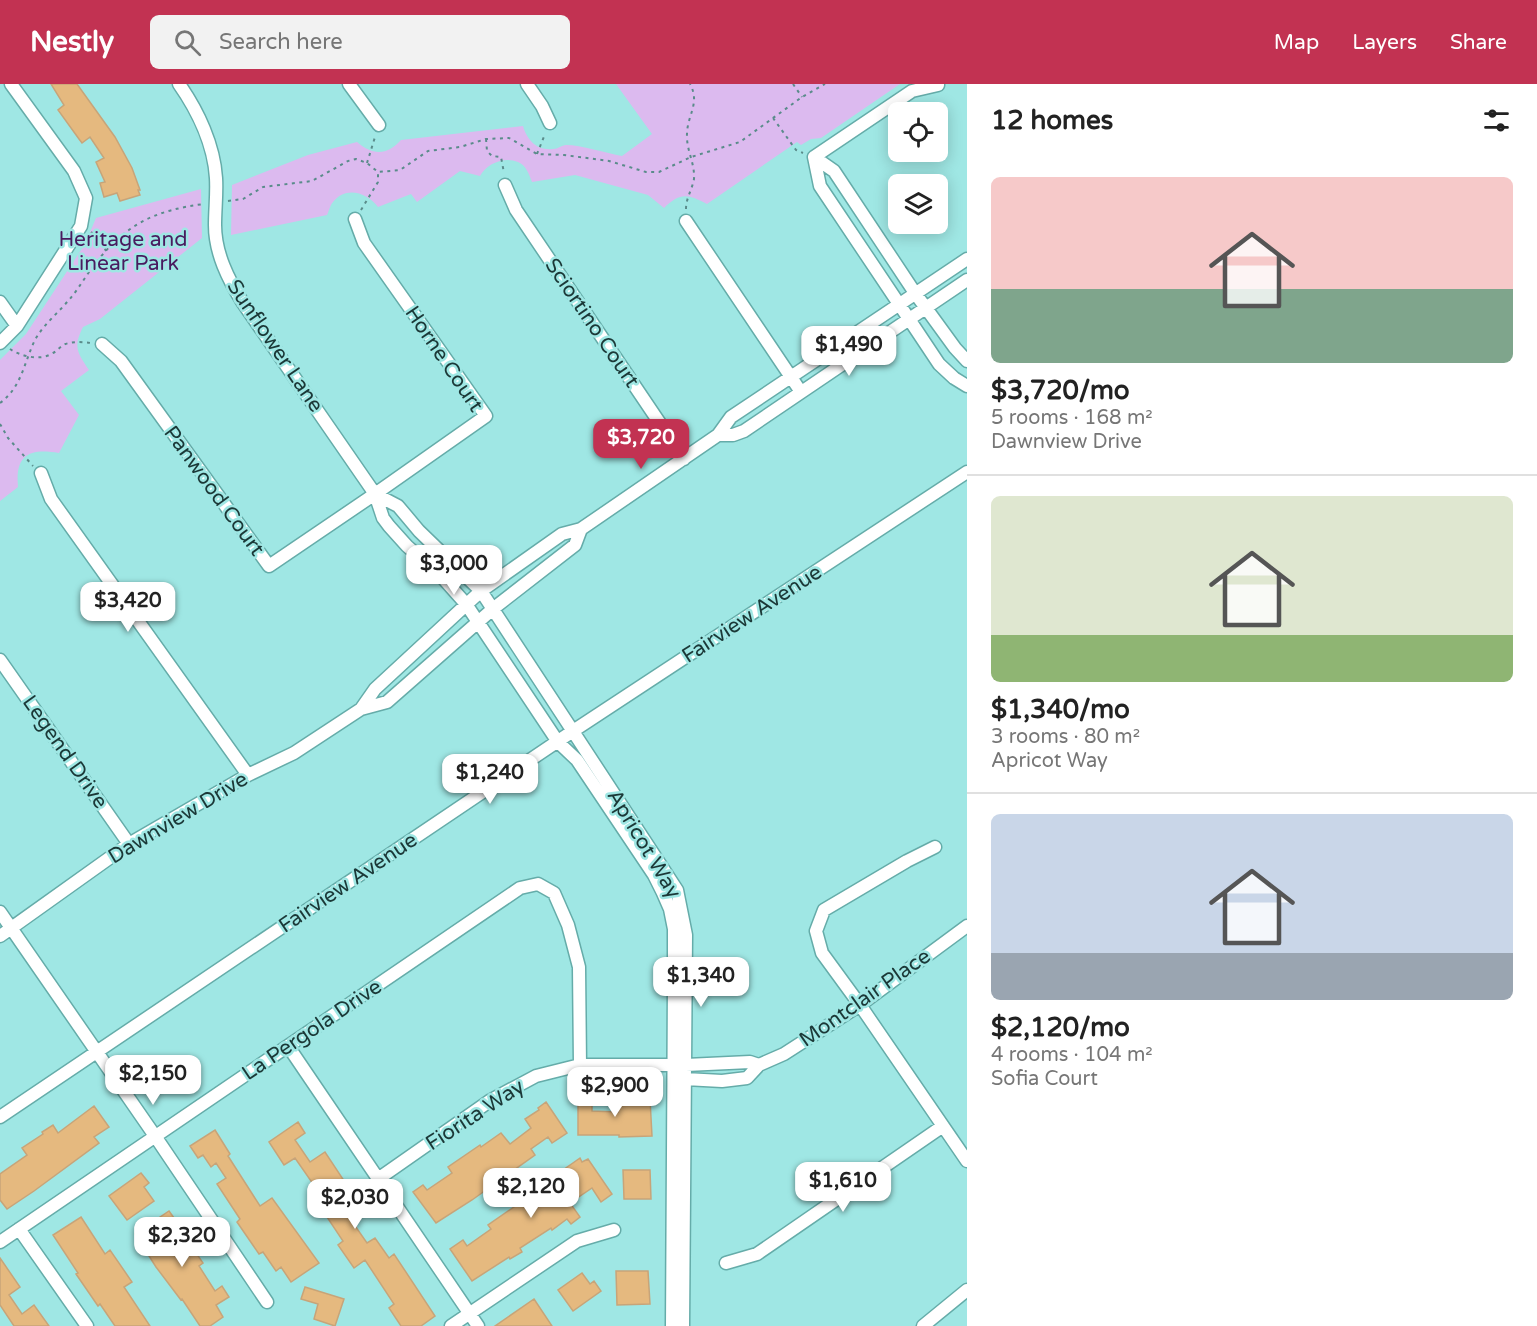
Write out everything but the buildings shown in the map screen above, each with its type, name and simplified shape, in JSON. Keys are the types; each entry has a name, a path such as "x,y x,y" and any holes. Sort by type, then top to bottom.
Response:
{"street":[{"path":"1,339 17,326 81,226 86,198 74,171 11,84"},
{"name":"Sunflower Lane","path":"179,84 194,106 212,154 216,178 214,227 228,278 375,494 383,518 466,604 558,741"},
{"path":"349,84 379,125"},
{"path":"527,84 550,123"},
{"path":"814,157 912,91 938,85"},
{"path":"814,157 834,171 915,293 967,361"},
{"path":"814,157 820,186 898,304 939,363 954,378 967,386"},
{"name":"Sciortino Court","path":"505,185 516,210 684,459"},
{"name":"Horne Court","path":"355,219 364,243 486,416 375,494"},
{"path":"686,221 801,392"},
{"name":"Dawnview Drive","path":"361,709 375,689 481,591 562,534 581,529 684,459 718,435 731,417 967,258"},
{"name":"Dawnview Drive","path":"718,435 733,435 744,430 967,280"},
{"path":"0,302 17,326"},
{"name":"Panwood Court","path":"102,344 122,361 269,566 375,494"},
{"name":"Fairview Avenue","path":"0,1117 558,741 967,472"},
{"path":"41,473 51,499 248,775"},
{"name":"Sunflower Lane","path":"375,494 398,506 419,531 481,591 573,731"},
{"name":"Dawnview Drive","path":"0,936 129,844 248,775 294,753 361,709 387,702 494,608 575,545 581,529"},
{"name":"Legend Drive","path":"0,660 129,844"},
{"name":"Apricot Way","path":"573,731 677,890 686,935 672,1326"},
{"name":"Apricot Way","path":"558,741 577,760 654,875 670,909 674,929 680,1065 685,1078 683,1326"},
{"path":"935,847 824,910 816,931 822,953 967,1161"},
{"name":"La Pergola Drive","path":"0,1242 520,888 538,884 554,893 568,925 579,967 580,1065"},
{"path":"0,912 267,1302"},
{"name":"Montclair Place","path":"685,1078 722,1081 747,1078 759,1065 784,1054 860,1005 967,926"},
{"path":"288,1046 478,1326"},
{"name":"Montclair Place","path":"680,1065 750,1062 759,1065"},
{"name":"Fiorita Way","path":"378,1179 500,1095 536,1076 580,1065 680,1065"},
{"path":"726,1263 757,1254 943,1126"},
{"path":"19,1229 87,1326"},
{"path":"451,1326 577,1241 614,1230"},
{"path":"923,1326 967,1290"}],"path":[{"path":"686,221 686,200 692,189 694,175 687,138 695,94 690,84"},
{"path":"793,84 802,97"},
{"path":"0,403 7,398 19,382 36,339 69,301 106,251 118,237 157,214 189,206 243,199 263,187 312,181 356,159 367,163 378,172 400,170 428,151 460,147 486,139 509,138 537,154 564,154 609,161 646,172 659,172 691,157 740,142 802,97 825,84"},
{"path":"773,118 796,150 814,157"},
{"path":"537,154 550,123"},
{"path":"367,163 379,125"},
{"path":"486,139 487,151 492,156 501,157 505,185"},
{"path":"355,219 378,182 378,172"},
{"path":"81,226 100,238 106,251"},
{"path":"100,238 118,237"},
{"path":"1,339 12,351 43,358 51,355 64,344 79,342 102,344"},
{"path":"0,424 8,438 41,473"}],"green space":[{"path":"616,84 900,84 821,138 811,139 801,145 797,142 707,204 684,196 675,199 664,208 648,195 575,175 532,182 523,165 507,160 496,162 480,176 460,171 417,202 411,194 378,207 369,198 350,192 338,197 332,203 327,215 231,235 232,185 308,155 357,142 368,149 379,152 390,149 401,140 523,126 530,140 542,148 555,149 564,145 572,145 622,156 652,134"},
{"name":"Heritage and Linear Park","path":"201,189 202,238 100,319 83,327 77,345 89,370 61,391 79,415 59,453 40,452 26,456 19,467 18,487 0,501 0,360 26,334 85,244 96,218"}]}
